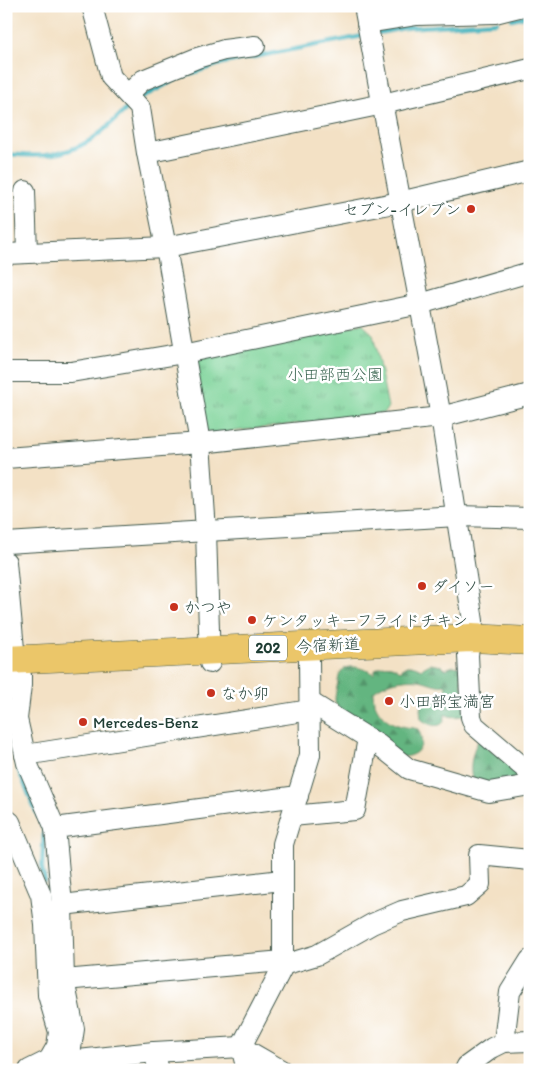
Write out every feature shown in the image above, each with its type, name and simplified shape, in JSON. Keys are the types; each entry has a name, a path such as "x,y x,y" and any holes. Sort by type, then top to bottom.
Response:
{"highway":[{"name":"今宿新道","path":"210,657 309,660 530,641"},
{"name":"今宿新道","path":"12,668 210,657 470,647 530,657"}],"street":[{"path":"92,6 112,76 134,101 147,153 166,247 200,443 206,532 210,657"},
{"path":"523,6 495,13 416,15 367,23 441,417 473,621 470,647 472,717 474,725 530,773"},
{"path":"134,101 143,80 197,58 224,50 255,46"},
{"path":"147,153 383,104 530,69"},
{"path":"6,254 166,247 400,202 530,171"},
{"path":"26,191 27,253"},
{"path":"6,372 72,372 184,353 420,304 530,272"},
{"path":"6,458 200,443 441,417 530,394"},
{"path":"6,543 457,516 530,518"},
{"path":"6,562 12,668 21,685 16,719 26,755 26,763 55,828 62,904 66,1031 57,1046 64,1062"},
{"path":"247,1070 241,1048 281,970 283,962 283,844 310,755 309,660"},
{"path":"26,755 310,706 380,745 409,769 489,792 530,785"},
{"path":"292,816 355,810 368,738"},
{"path":"55,828 298,796"},
{"path":"6,819 10,822 41,895 46,925 48,995 66,1031"},
{"path":"64,980 283,962 290,963 317,955 372,924 402,911 466,896 480,884 479,856 530,860"},
{"path":"62,904 282,880"},
{"path":"504,1042 510,992 530,960"},
{"path":"465,1070 467,1066 492,1048 504,1042 530,1042"},
{"path":"29,1070 49,1060 64,1062 157,1061 241,1048 282,1070"}],"green space":[{"name":"小田部西公園","path":"362,324 373,334 388,407 384,413 212,434 204,428 193,364 196,357"},
{"path":"430,664 442,666 445,669 454,666 460,667 465,715 455,717 445,714 443,723 437,726 421,719 420,708 424,701 435,700 444,706 444,692 447,685 407,680 388,683 373,692 375,704 385,718 396,724 418,729 421,744 414,754 403,757 339,710 336,705 335,696 339,677 341,672 348,667 357,667 374,674 376,669 382,666 391,666 400,671 407,666 415,666 421,669"},
{"path":"479,740 518,771 516,780 490,787 472,779 472,759"}],"waterway":[{"path":"512,19 530,15"},
{"path":"373,34 405,28 497,22"},
{"path":"139,99 180,77 223,63 363,36"},
{"path":"6,154 49,155 69,150 95,137 131,105"},
{"path":"18,764 19,771 44,830 42,869 45,881"}],"place":[{"name":"セブン-イレブン","path":"471,209"},
{"name":"ダイソー","path":"422,586"},
{"name":"かつや","path":"174,607"},
{"name":"ケンタッキーフライドチキン","path":"252,620"},
{"name":"なか卯","path":"211,693"},
{"name":"小田部宝満宮","path":"389,701"},
{"name":"Mercedes-Benz","path":"83,722"}]}
